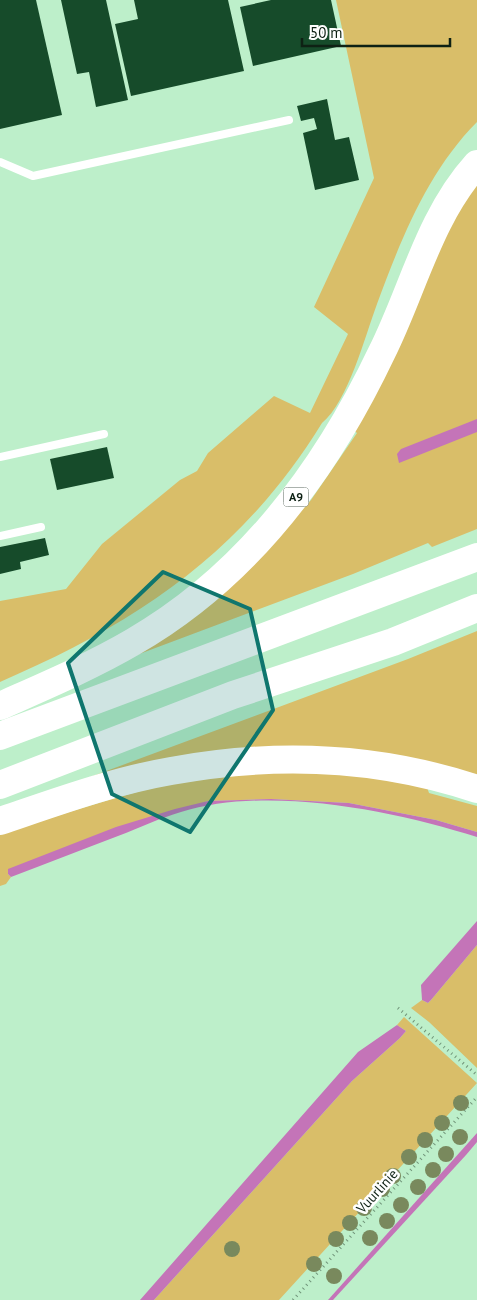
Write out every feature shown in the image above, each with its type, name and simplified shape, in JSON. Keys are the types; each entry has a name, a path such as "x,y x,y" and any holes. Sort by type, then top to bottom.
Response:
{"highway":[{"name":"A9","path":"0,706 77,671 134,642 218,582 257,543 286,510 318,468 360,400 388,340 424,250 446,209 477,164"},
{"path":"0,736 477,557"},
{"path":"0,785 234,695 394,642 477,608"},
{"path":"0,821 81,794 169,771 231,762 306,759 369,763 442,778 477,789"}],"lane":[{"path":"0,162 33,176 289,120"},
{"path":"0,457 104,434"},
{"path":"0,536 42,527"}],"path":[{"path":"398,1008 477,1075"},
{"name":"Vuurlinie","path":"293,1300 477,1097"}],"highlighted area":[{"path":"163,572 250,609 273,710 190,832 112,794 68,663"}],"shaded area":[{"path":"336,0 477,0 477,122 444,162 430,184 406,231 348,385 340,400 291,469 257,510 221,547 182,579 141,608 97,635 0,682 0,601 66,589 102,544 180,480 197,471 208,453 274,396 310,413 348,334 314,307 374,178"},
{"path":"477,176 477,529 432,547 428,543 353,574 118,662 277,538 311,500 357,433 352,429 437,244"},
{"path":"477,419 477,432 399,463 397,454 401,449"},
{"path":"477,631 477,778 375,754 66,786 408,659"},
{"path":"304,771 352,774 427,787 429,793 477,806 477,832 436,820 349,803 271,799 208,801 8,874 11,877 6,884 0,886 0,835 92,805 186,780 230,774"},
{"path":"271,799 349,803 436,820 477,832 477,837 444,827 369,810 330,804 252,801 215,804 181,812 11,877 8,874 8,869 116,827 175,809 208,801"},
{"path":"477,921 477,945 428,1003 422,1000 421,985"},
{"path":"477,945 477,1068 429,1022 411,1008 422,1000 428,1003"},
{"path":"404,1017 477,1083 279,1300 154,1300 352,1081 400,1038 406,1031 397,1025"},
{"path":"397,1025 406,1031 400,1038 352,1081 154,1300 140,1300 358,1052"},
{"path":"477,1133 477,1142 466,1155 333,1300 328,1300"}],"building":[{"path":"0,0 36,0 62,115 0,129"},
{"path":"61,0 106,0 128,100 96,107 89,72 77,74"},
{"path":"134,0 228,0 244,71 131,96 115,24 138,19"},
{"path":"271,0 331,0 341,46 253,66 240,7"},
{"path":"327,99 335,140 349,137 359,180 315,190 303,133 317,129 314,118 301,121 297,106"},
{"path":"107,447 114,478 57,490 50,459"},
{"path":"45,538 49,555 20,562 21,569 0,574 0,547"}]}
